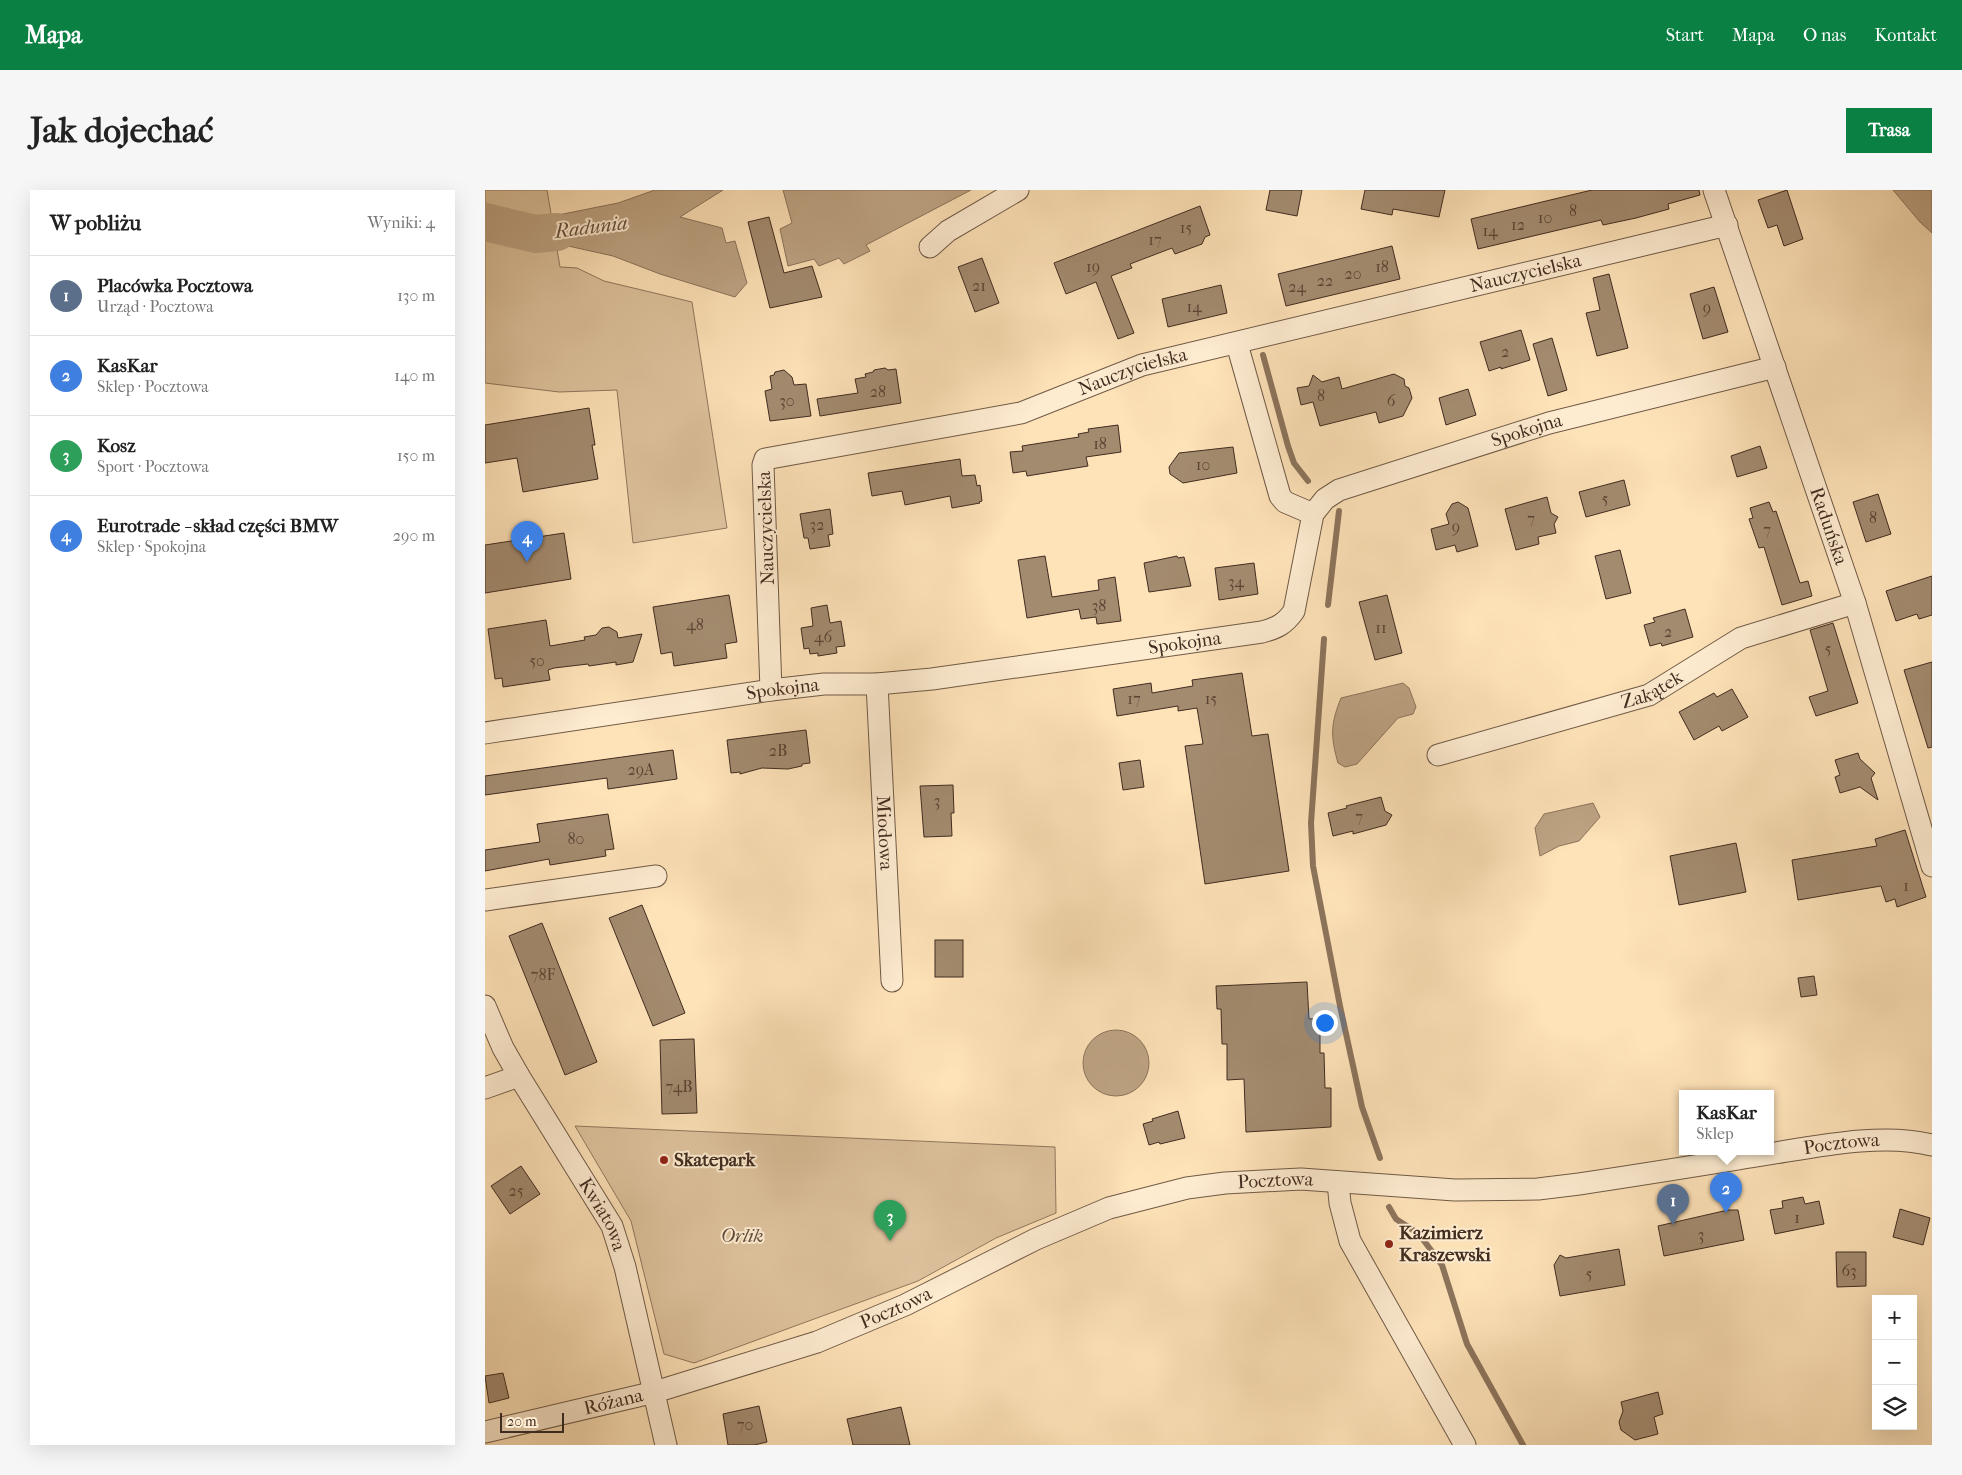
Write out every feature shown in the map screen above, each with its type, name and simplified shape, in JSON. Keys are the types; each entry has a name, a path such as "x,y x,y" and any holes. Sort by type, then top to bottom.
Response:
{"street":[{"path":"930,247 948,231 1018,190"},
{"name":"Raduńska","path":"1714,190 1855,603 1932,866"},
{"name":"Nauczycielska","path":"771,690 763,465 765,459 1021,413 1142,365 1237,344 1727,225"},
{"path":"1237,344 1280,496 1285,502 1313,514"},
{"name":"Spokojna","path":"485,733 771,690 824,684 877,684 932,679 1262,632 1275,628 1287,621 1294,611 1313,514 1325,499 1339,490 1549,423 1775,367"},
{"name":"Zakątek","path":"1438,755 1649,695 1741,638 1855,603"},
{"name":"Miodowa","path":"877,684 892,981"},
{"path":"485,900 656,876"},
{"name":"Kwiatowa","path":"485,1006 503,1048 519,1076 612,1226 625,1267 666,1445"},
{"path":"485,1088 519,1076"},
{"name":"Pocztowa","path":"1774,1154 1835,1144 1891,1140 1932,1145"},
{"name":"Pocztowa","path":"655,1392 817,1342 905,1305 1036,1239 1109,1208 1187,1188 1225,1183 1301,1179 1455,1190 1539,1189 1765,1155"},
{"path":"1338,1182 1340,1203 1350,1241 1465,1445"},
{"name":"Różana","path":"485,1432 655,1392"}],"green space":[{"path":"485,190 547,190 560,267 577,268 604,281 692,302 727,528 633,543 617,390 559,392 485,383"},
{"name":"Orlik","path":"575,1126 1055,1147 1056,1213 996,1238 918,1281 694,1363 664,1354 631,1221"}],"water":[{"path":"655,190 723,190 680,217 722,228 726,243 735,241 747,283 735,297 660,274 613,256 568,246 534,244 505,235 509,216 558,215 618,203"},
{"path":"783,190 971,190 866,245 870,251 844,264 839,258 819,266 814,259 788,266 780,229 792,223"},
{"path":"1893,190 1932,190 1932,233 1920,222"},
{"path":"1403,683 1409,688 1416,707 1413,714 1398,718 1357,764 1345,767 1338,763 1333,729 1335,715 1341,698"},
{"path":"1593,803 1600,817 1579,841 1559,846 1540,856 1535,828 1544,814"},
{"path":"1116,1030 1129,1032 1144,1045 1147,1050 1149,1063 1147,1076 1134,1091 1129,1094 1116,1096 1103,1094 1088,1081 1085,1076 1083,1063 1085,1050 1098,1035 1103,1032"}],"building":[{"path":"1270,190 1302,190 1297,216 1266,210"},
{"path":"1365,190 1445,190 1439,217 1393,209 1392,215 1361,209"},
{"path":"1592,190 1699,190 1700,195 1668,204 1669,209 1636,218 1603,225 1601,220 1478,249 1471,219"},
{"path":"1787,190 1803,239 1784,246 1777,225 1768,228 1758,200"},
{"path":"1200,206 1210,235 1205,237 1202,244 1175,254 1172,248 1130,264 1132,268 1111,276 1134,333 1118,339 1096,282 1066,294 1054,263"},
{"path":"769,217 784,273 812,266 822,297 770,308 748,222"},
{"path":"1392,246 1400,279 1286,306 1278,274"},
{"path":"982,258 999,303 975,312 958,267"},
{"path":"1609,274 1628,348 1597,356 1586,313 1600,310 1593,278"},
{"path":"1221,285 1227,313 1168,327 1162,299"},
{"path":"1714,287 1728,332 1703,339 1690,294"},
{"path":"1521,330 1530,360 1489,371 1480,342"},
{"path":"1552,338 1567,390 1548,396 1533,344"},
{"path":"885,368 888,370 896,369 901,403 820,416 817,399 858,393 855,379 866,377 865,374 874,370"},
{"path":"784,370 792,377 794,385 806,384 811,416 770,421 765,391 772,389 770,376 774,375 775,372"},
{"path":"1394,374 1404,379 1405,386 1409,388 1412,398 1403,416 1379,423 1376,412 1320,426 1313,402 1301,405 1297,388 1309,386 1313,375 1322,382 1339,377 1342,389"},
{"path":"1468,389 1476,415 1446,425 1439,398"},
{"path":"589,408 595,445 592,445 598,479 523,492 517,458 485,463 485,425"},
{"path":"1118,425 1121,452 1086,457 1088,466 1027,476 1026,471 1013,473 1010,452 1023,451 1022,446 1079,437 1078,434 1089,432 1088,429"},
{"path":"1760,446 1767,468 1737,477 1731,456"},
{"path":"1233,447 1237,473 1183,483 1170,474 1169,467 1179,453"},
{"path":"960,459 962,476 975,475 977,486 980,485 982,501 980,503 952,508 950,496 905,505 902,491 872,496 868,473"},
{"path":"1624,480 1630,505 1586,517 1579,492"},
{"path":"1878,494 1891,534 1866,542 1853,502"},
{"path":"1547,497 1551,513 1558,517 1554,524 1556,533 1538,537 1539,544 1516,550 1505,509"},
{"path":"1458,502 1468,508 1478,546 1457,552 1455,545 1436,550 1431,529 1449,524 1446,514 1452,504"},
{"path":"1769,502 1773,512 1776,511 1800,583 1808,581 1812,596 1782,605 1764,547 1759,548 1749,519 1753,518 1750,508"},
{"path":"830,509 833,534 828,535 830,546 810,549 808,538 804,538 800,514"},
{"path":"564,533 571,579 485,593 485,545"},
{"path":"1620,550 1631,593 1606,599 1595,556"},
{"path":"1045,556 1052,597 1099,590 1098,580 1115,577 1121,621 1097,624 1096,617 1081,619 1079,609 1027,618 1018,560"},
{"path":"1177,556 1178,558 1184,557 1191,586 1149,592 1144,563"},
{"path":"1254,563 1258,594 1219,600 1215,568"},
{"path":"1932,576 1932,615 1919,619 1917,614 1896,621 1886,591"},
{"path":"729,595 737,642 725,644 727,658 674,666 672,652 661,654 653,607"},
{"path":"1387,595 1402,653 1375,660 1359,602"},
{"path":"827,605 830,623 841,621 845,646 836,647 837,653 818,656 818,653 810,654 809,648 804,649 801,628 813,626 811,608"},
{"path":"1685,609 1693,637 1662,646 1661,643 1650,646 1644,625 1655,622 1653,618"},
{"path":"546,620 550,646 585,640 584,637 596,635 602,628 609,627 617,632 618,638 642,634 633,662 616,665 616,662 554,668 548,670 550,680 503,687 502,678 495,679 488,629"},
{"path":"1833,623 1858,703 1816,716 1809,697 1828,691 1810,630"},
{"path":"1932,662 1932,747 1928,748 1904,670"},
{"path":"1242,673 1252,736 1268,734 1289,871 1205,884 1185,746 1203,744 1197,708 1178,711 1178,706 1117,716 1113,689 1151,683 1152,693 1193,686 1192,680"},
{"path":"1732,689 1748,717 1722,731 1719,726 1694,740 1679,712 1714,693 1717,697"},
{"path":"806,730 810,763 788,769 762,768 740,774 740,772 731,773 727,740"},
{"path":"673,750 677,779 608,789 607,778 485,795 485,776"},
{"path":"1858,753 1860,759 1875,773 1871,778 1878,800 1860,787 1840,793 1835,777 1840,775 1835,760"},
{"path":"1140,760 1144,787 1123,790 1119,763"},
{"path":"953,785 954,813 951,813 952,836 924,837 920,786"},
{"path":"1381,797 1385,811 1392,815 1386,825 1353,834 1353,831 1333,836 1328,813"},
{"path":"608,814 614,849 605,850 606,856 550,865 549,859 485,871 485,850 540,842 537,824"},
{"path":"1905,830 1926,897 1897,907 1895,899 1886,902 1881,886 1798,900 1792,860 1877,846 1875,839"},
{"path":"1736,843 1746,892 1679,905 1670,856"},
{"path":"642,905 685,1013 653,1026 609,918"},
{"path":"542,923 597,1062 565,1075 509,936"},
{"path":"935,940 963,940 963,977 935,977"},
{"path":"1814,976 1817,995 1801,997 1798,978"},
{"path":"1307,982 1309,1019 1320,1018 1320,1053 1324,1053 1325,1088 1331,1088 1331,1127 1246,1132 1244,1079 1227,1080 1227,1044 1222,1044 1221,1009 1217,1009 1216,986"},
{"path":"694,1039 697,1113 662,1114 660,1040"},
{"path":"1178,1111 1185,1138 1149,1145 1143,1124 1153,1121 1152,1119"},
{"path":"521,1166 540,1194 510,1214 491,1186"},
{"path":"1803,1197 1805,1204 1819,1201 1824,1224 1775,1234 1770,1210 1783,1208 1782,1201"},
{"path":"1900,1209 1930,1218 1923,1245 1893,1237"},
{"path":"1728,1210 1738,1210 1744,1240 1664,1256 1658,1226"},
{"path":"1619,1249 1625,1285 1560,1296 1554,1265 1560,1255 1566,1258"},
{"path":"1836,1252 1866,1252 1866,1286 1837,1287"},
{"path":"503,1373 509,1398 489,1403 485,1376"},
{"path":"1658,1392 1663,1414 1654,1417 1658,1434 1635,1440 1621,1430 1619,1422 1623,1411 1621,1402"},
{"path":"759,1406 767,1442 754,1445 728,1445 723,1414"},
{"path":"901,1407 910,1445 853,1445 847,1419"}],"waterway":[{"name":"Radunia","path":"485,222 536,234 557,232"},
{"path":"1263,355 1294,463 1308,481"},
{"path":"1328,605 1339,511"},
{"path":"1324,639 1311,823 1313,866 1362,1107 1380,1158"},
{"path":"1389,1207 1396,1219 1419,1234 1442,1265 1467,1344 1523,1445"}],"place":[{"name":"Eurotrade - skład części BMW","path":"527,562"},
{"name":"Skatepark","path":"664,1160"},
{"name":"KasKar","path":"1726,1213"},
{"name":"Placówka Pocztowa","path":"1673,1225"},
{"name":"Kosz","path":"890,1241"},
{"name":"Kazimierz Kraszewski","path":"1389,1244"}]}
